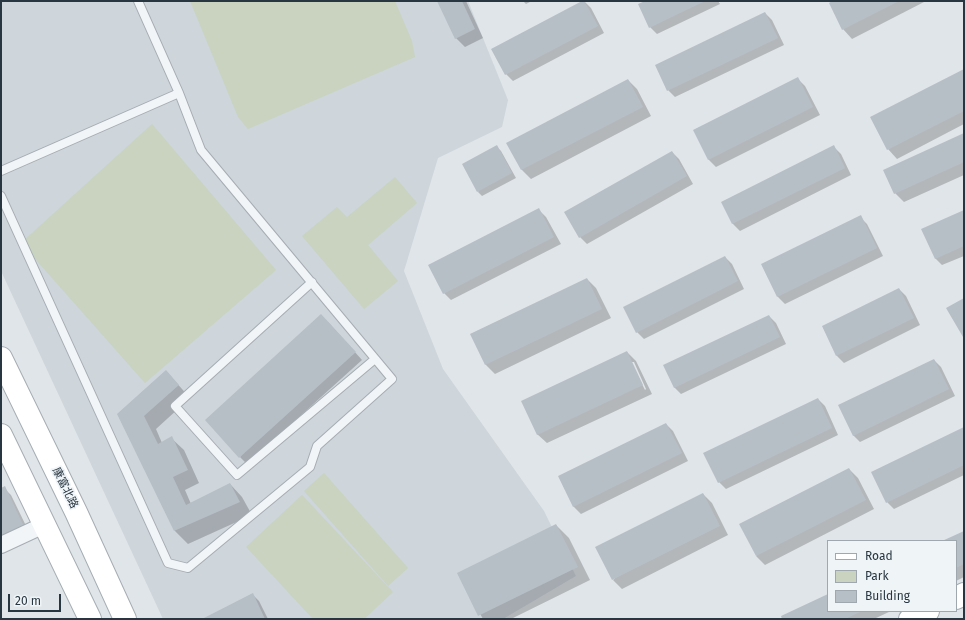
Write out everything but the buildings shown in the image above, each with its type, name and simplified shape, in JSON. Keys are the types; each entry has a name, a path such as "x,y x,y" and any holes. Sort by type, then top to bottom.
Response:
{"main road":[{"name":"康富北路","path":"1,358 76,512 125,619"},
{"path":"1,435 90,619"},
{"path":"76,512 142,619"},
{"path":"44,524 79,619"},
{"path":"910,619 926,612"}],"street":[{"path":"1,546 44,524"}],"lane":[{"path":"1,196 168,563 188,568 310,467 317,446 392,379 201,150 179,93 138,1"},
{"path":"1,171 179,93"},
{"path":"312,282 175,406 237,475 375,359"}],"shaded area":[{"path":"1,1 468,1 508,100 502,127 438,158 404,271 443,369 544,511 576,576 503,619 163,619 1,271"}],"green space":[{"path":"190,1 395,1 412,41 415,57 248,129 238,117"},
{"path":"152,124 276,270 145,383 21,243"},
{"path":"395,177 417,203 368,245 398,281 364,309 302,236 337,207 347,217"},
{"path":"324,473 408,568 388,586 304,491"},
{"path":"302,495 393,592 364,619 313,619 246,547"}]}
